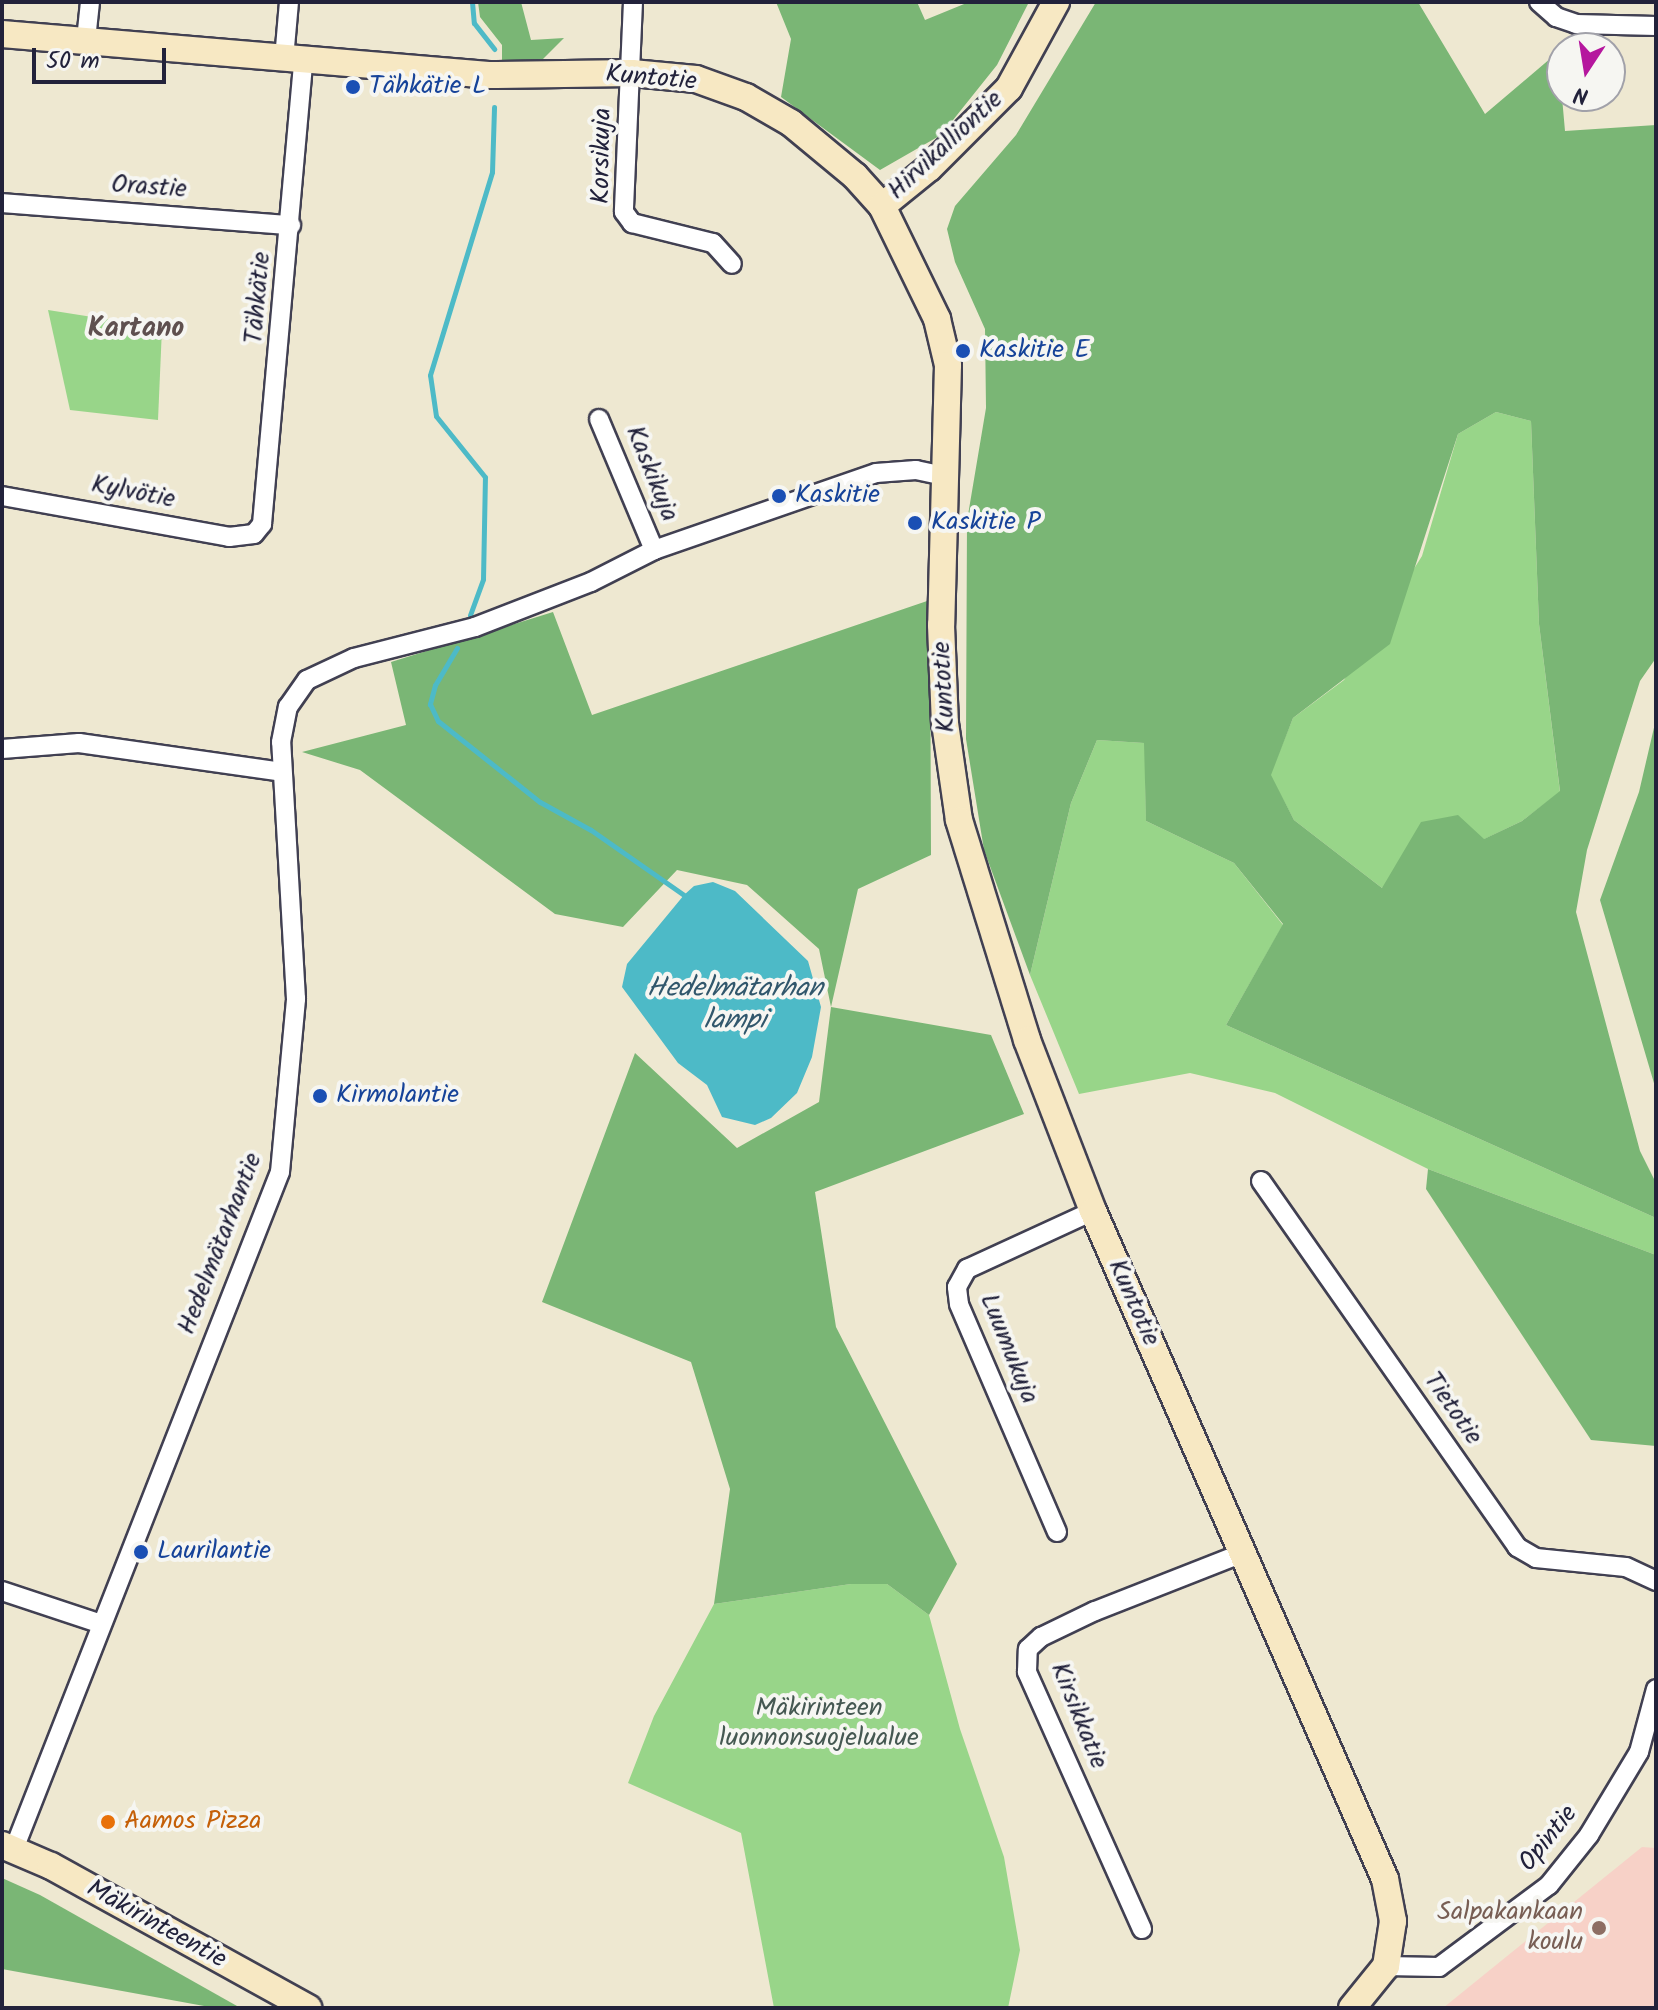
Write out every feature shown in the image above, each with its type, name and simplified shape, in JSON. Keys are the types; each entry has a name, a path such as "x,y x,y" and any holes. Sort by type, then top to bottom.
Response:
{"street":[{"path":"86,40 90,2"},
{"name":"Tähkätie","path":"254,534 267,507 291,225 294,61 289,2"},
{"name":"Korsikuja","path":"633,2 624,212 632,223 713,243 732,264"},
{"name":"Hirvikalliontie","path":"882,206 929,168 1009,88 1056,2"},
{"path":"1539,2 1556,17 1576,24 1656,26"},
{"name":"Kuntotie","path":"2,34 294,61 491,75 632,73 696,79 746,97 791,123 855,176 882,206 937,319 948,365 945,709 959,820 1027,1040 1093,1211 1385,1879 1393,1921 1386,1966"},
{"name":"Orastie","path":"2,203 291,225"},
{"name":"Kaskikuja","path":"599,419 654,550"},
{"path":"654,550 876,473 916,470 945,476"},
{"name":"Kylvötie","path":"2,496 229,537 254,534"},
{"name":"Hedelmätarhantie","path":"8,1847 101,1624 280,1172 296,999 281,742 288,707 307,680 354,658 475,627 591,582 654,550"},
{"path":"2,749 79,743 282,772"},
{"name":"Tietotie","path":"1261,1181 1517,1547 1536,1558 1626,1567 1656,1581"},
{"name":"Luumukuja","path":"1057,1532 959,1304 957,1287 967,1269 1093,1211"},
{"name":"Kirsikkatie","path":"1142,1929 1027,1672 1028,1649 1041,1637 1095,1611 1243,1553"},
{"path":"2,1591 101,1624"},
{"name":"Opintie","path":"1386,1966 1439,1967 1549,1885 1615,1796 1639,1752 1655,1696"},
{"name":"Mäkirinteentie","path":"8,1847 308,2008"},
{"path":"1352,2008 1386,1966"}],"shaded area":[{"name":"Salpakankaan koulu","path":"1642,1847 1656,1848 1656,2008 1443,2008"}],"green space":[{"path":"478,2 521,2 531,40 564,38 542,60 502,62 502,45 480,17"},
{"path":"776,2 917,2 925,20 969,2 1029,2 997,65 941,135 880,170 781,97 791,39"},
{"path":"1096,2 1418,2 1485,114 1546,62 1546,112 1563,112 1565,131 1656,125 1656,658 1640,681 1587,850 1576,912 1640,1151 1656,1183 1656,1218 1226,1025 1283,924 1234,863 1146,821 1144,743 1097,740 1071,803 1030,975 984,850 966,739 967,521 986,408 985,329 955,262 947,229 955,206 1016,135","holes":["1496,412 1531,421 1539,624 1560,791 1522,821 1484,839 1458,815 1421,822 1382,888 1294,820 1271,775 1293,718 1390,644 1458,434"]},
{"path":"48,310 162,328 158,420 70,410"},
{"path":"1496,412 1531,421 1539,624 1560,792 1522,821 1382,888 1294,820 1270,775 1293,718 1344,680 1422,556 1458,434"},
{"path":"930,600 931,855 858,889 831,1007 819,949 747,885 677,870 623,927 555,914 360,770 302,752 406,725 391,662 553,612 592,715"},
{"path":"1656,719 1656,1090 1600,900 1639,792"},
{"path":"1097,740 1145,743 1146,821 1234,863 1283,925 1226,1025 1656,1218 1656,1255 1428,1169 1275,1093 1190,1073 1079,1094 1030,975 1071,803"},
{"path":"831,1007 991,1035 1024,1114 815,1192 836,1327 957,1564 929,1615 887,1584 851,1584 714,1604 730,1489 691,1362 542,1302 635,1053 737,1148 819,1102"},
{"path":"1428,1169 1656,1255 1656,1446 1591,1440 1426,1189"},
{"name":"Mäkirinteen luonnonsuojelualue","path":"851,1584 887,1584 929,1615 960,1729 1004,1857 1020,1950 1008,2008 774,2008 741,1833 628,1783 654,1716 714,1604"},
{"path":"2,1878 40,1895 237,2006 215,2008 2,1969"}],"water":[{"name":"Hedelmätarhan lampi","path":"713,882 735,891 808,961 821,1007 812,1057 797,1093 771,1118 755,1125 722,1117 707,1085 678,1063 622,987 627,964 684,895 694,886"}],"waterway":[{"path":"472,2 474,23 494,49"},
{"path":"470,615 483,579 485,477 436,416 430,375 492,172 494,107"},
{"path":"457,648 435,685 430,704 438,721 540,802 591,830 684,895"}],"place":[{"name":"Tähkätie L","path":"353,87"},
{"name":"Kaskitie E","path":"963,351"},
{"name":"Kaskitie","path":"779,496"},
{"name":"Kaskitie P","path":"915,523"},
{"name":"Kirmolantie","path":"320,1096"},
{"name":"Laurilantie","path":"141,1552"},
{"name":"Aamos Pizza","path":"108,1822"},
{"name":"Salpakankaan koulu","path":"1599,1928"}],"district":[{"name":"Kartano","path":"136,329"}]}
